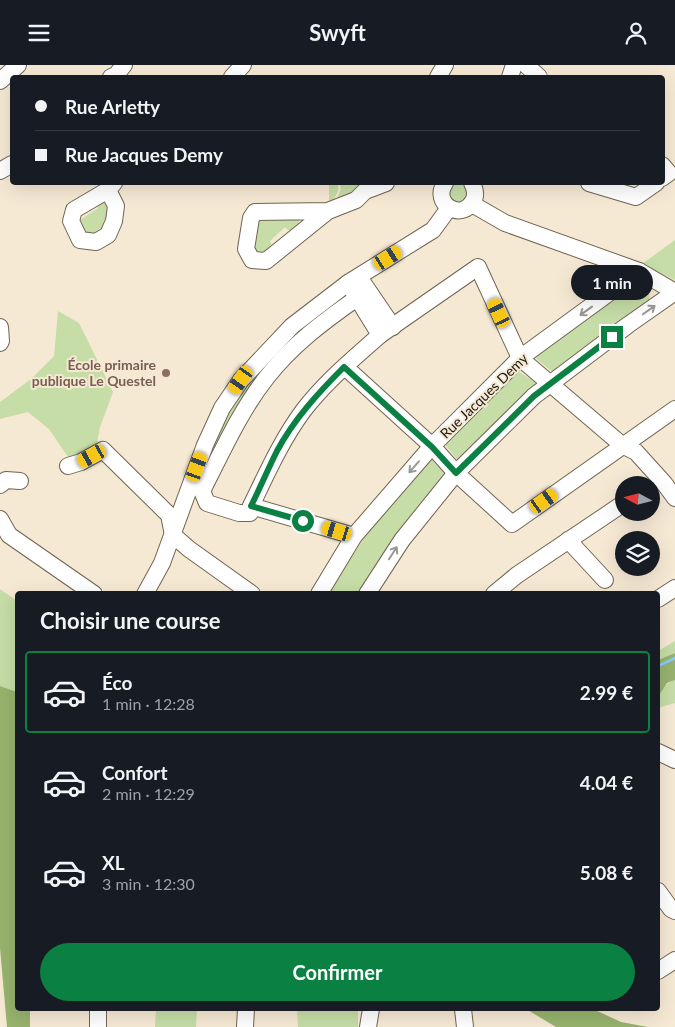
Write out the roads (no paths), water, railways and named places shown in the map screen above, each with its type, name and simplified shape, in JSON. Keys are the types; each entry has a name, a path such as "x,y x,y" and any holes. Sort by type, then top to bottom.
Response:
{"street":[{"path":"0,81 18,65"},
{"path":"116,75 124,65"},
{"path":"234,75 243,65"},
{"path":"526,65 537,75"},
{"path":"442,185 442,198 449,208 464,210 472,203 476,193 473,185"},
{"path":"596,185 636,197 653,185"},
{"path":"328,211 255,211 251,218 246,249 252,260 266,261 328,211 356,200 365,187"},
{"path":"368,591 402,540 456,473 534,396 549,383 675,292 639,271 505,223 472,203"},
{"path":"147,591 162,563 205,445 222,408 241,380 292,326 353,280 433,230 449,208"},
{"path":"357,298 317,326 283,358 267,377 243,413 202,491 207,503 239,513 250,513 251,506 278,449 303,411 319,392 344,367 386,331 478,267 520,358 622,445 636,452 675,498"},
{"name":"Rue Jacques Demy","path":"321,591 354,537 432,447 520,358 639,271"},
{"path":"353,280 357,298 386,331"},
{"path":"353,280 386,331"},
{"path":"0,327 0,343"},
{"path":"344,367 432,447 456,473 512,524 675,409"},
{"path":"68,467 102,450 169,515 173,535 189,549 248,591"},
{"path":"0,485 6,480 20,481"},
{"path":"251,506 354,537"},
{"path":"498,591 517,575 615,509"},
{"path":"0,519 9,535 90,591"},
{"path":"568,540 605,579"},
{"path":"660,598 675,588"},
{"path":"660,753 675,759"},
{"path":"660,894 671,909 675,911"},
{"path":"660,970 675,960"},
{"path":"98,1011 98,1027"},
{"path":"245,1027 246,1011"},
{"path":"368,1027 371,1011"},
{"path":"463,1011 465,1027"}],"waterway":[{"path":"660,665 675,658"}],"place":[{"name":"École primaire publique Le Questel","path":"166,373"}]}
